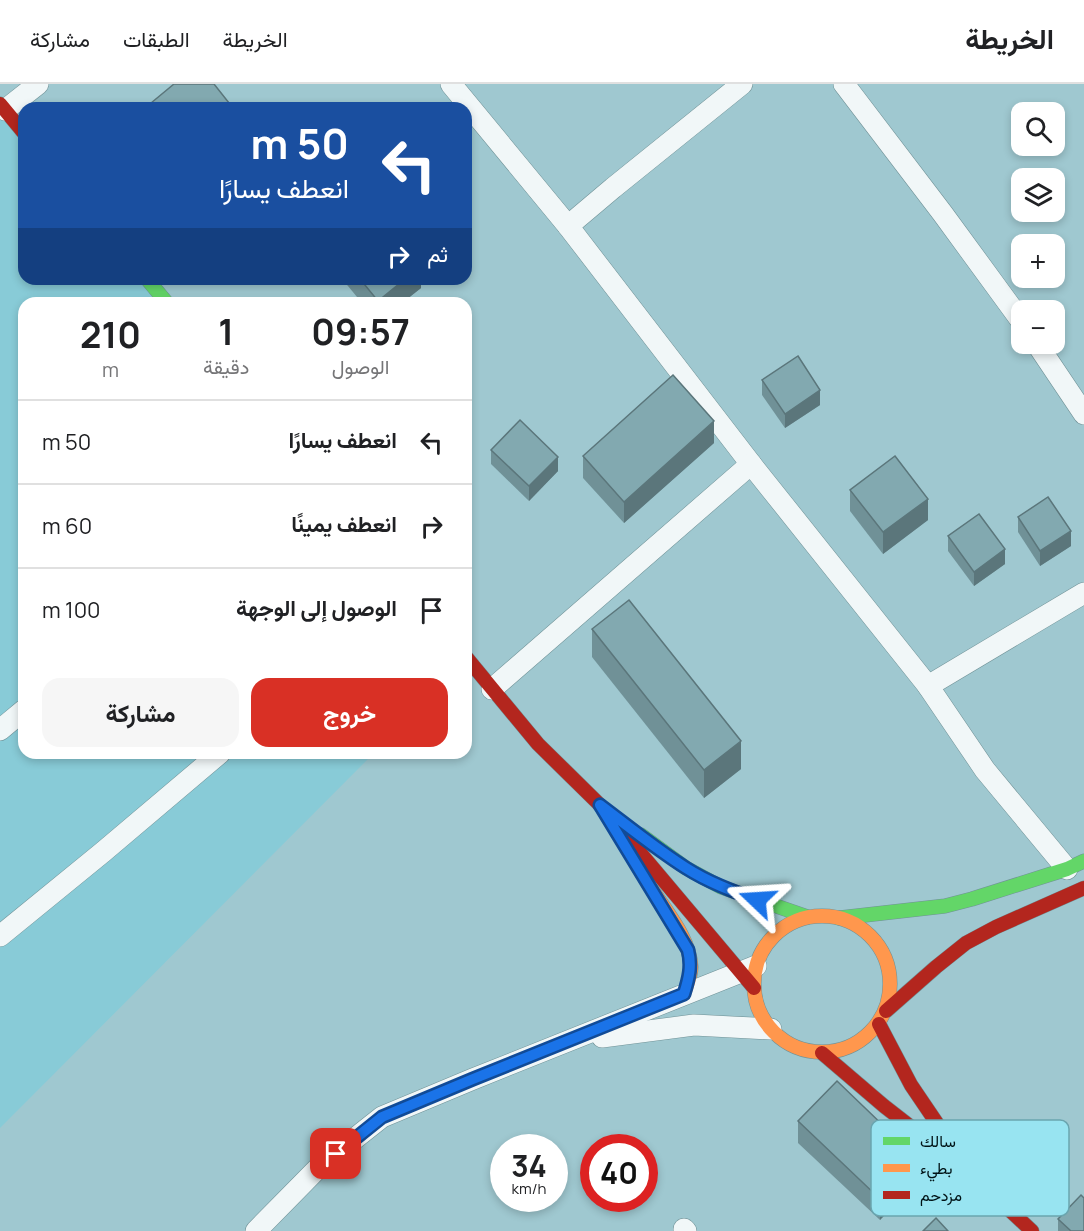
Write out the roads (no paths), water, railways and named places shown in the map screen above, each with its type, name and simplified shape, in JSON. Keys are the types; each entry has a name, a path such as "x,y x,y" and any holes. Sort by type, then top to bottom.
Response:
{"street":[{"path":"18,126 2,107 38,84"},
{"path":"451,84 466,102"},
{"path":"568,226 742,84"},
{"path":"844,84 1011,307"},
{"path":"472,109 568,226 751,464 928,686 985,770 1075,865 945,906 839,918"},
{"path":"152,285 162,297"},
{"path":"1044,354 1084,414"},
{"path":"492,689 751,464"},
{"path":"928,686 1084,593"},
{"path":"472,664 538,744 600,805 750,975 759,1010 771,1029 794,1046 822,1053 844,1049 863,1040 882,1017 936,967 966,943 996,927 1081,895"},
{"path":"0,730 18,715"},
{"path":"0,936 213,759"},
{"path":"600,805 654,846 695,873 721,887 807,917"},
{"path":"600,805 688,950 691,968 684,994"},
{"path":"256,1231 320,1166 382,1117 684,994 750,975 770,940 787,926 807,917 823,915 839,918 866,931 884,954 891,982 882,1017 911,1084 935,1120"},
{"path":"568,1041 694,1025 771,1029"},
{"path":"822,1053 902,1120"},
{"path":"1016,1216 1032,1231"}]}
